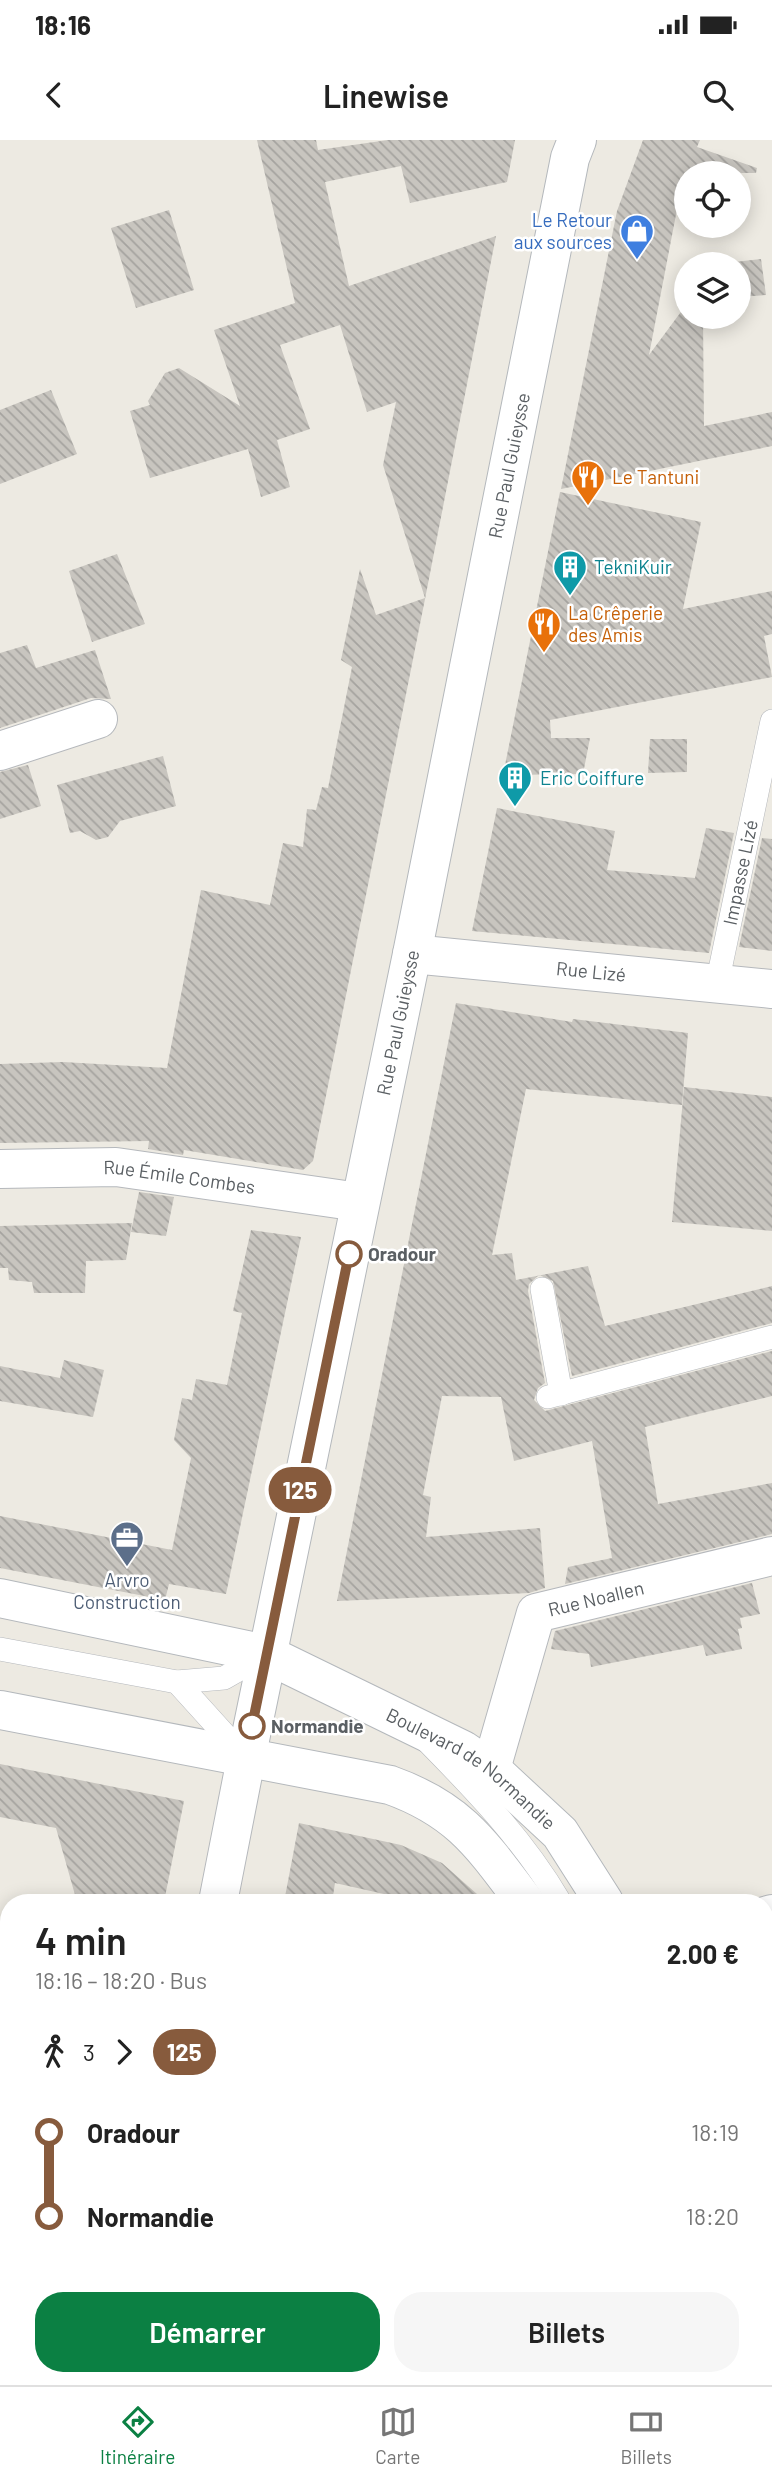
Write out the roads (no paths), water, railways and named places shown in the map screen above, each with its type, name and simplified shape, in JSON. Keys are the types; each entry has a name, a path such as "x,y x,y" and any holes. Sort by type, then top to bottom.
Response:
{"main road":[{"name":"Rue Paul Guieysse","path":"220,1894 266,1654 412,954 568,171 577,140"},
{"path":"0,751 99,719"},
{"name":"Rue Lizé","path":"412,954 772,989"},
{"name":"Rue Émile Combes","path":"0,1170 116,1167 359,1202"},
{"name":"Rue Noallen","path":"491,1769 536,1613 772,1556"},
{"name":"Boulevard de Normandie","path":"0,1598 266,1654 463,1750 491,1769 560,1833 599,1894"},
{"path":"0,1710 390,1786 425,1798 459,1822 518,1894"}],"lane":[{"name":"Impasse Lizé","path":"717,984 772,721"},
{"path":"542,1289 554,1395 772,1337"},
{"path":"0,1649 177,1682 224,1678 266,1654"},
{"path":"177,1682 246,1759"},
{"path":"416,1729 486,1801 524,1847 555,1894"}],"place":[{"name":"Le Retour aux sources","path":"637,261"},
{"name":"Le Tantuni","path":"588,507"},
{"name":"TekniKuir","path":"570,597"},
{"name":"La Crêperie des Amis","path":"544,654"},
{"name":"Eric Coiffure","path":"515,808"},
{"name":"Oradour","path":"349,1254"},
{"name":"Arvro Construction","path":"127,1568"},
{"name":"Normandie","path":"252,1726"}]}
